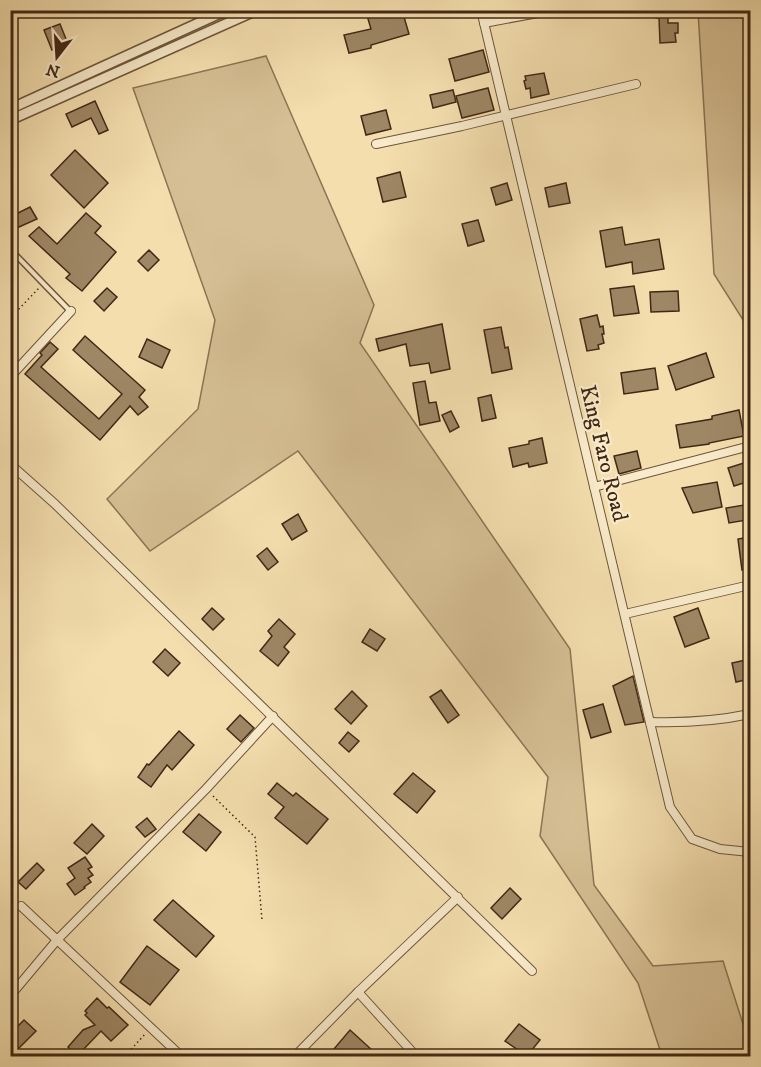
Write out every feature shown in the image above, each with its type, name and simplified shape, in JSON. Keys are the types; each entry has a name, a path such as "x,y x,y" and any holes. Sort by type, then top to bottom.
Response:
{"street":[{"path":"10,109 227,10"},
{"path":"10,120 257,10"},
{"name":"King Faro Road","path":"481,10 670,807 692,839 720,849 750,852"},
{"path":"484,23 554,10"},
{"path":"376,144 506,116 636,84"},
{"path":"10,377 71,312"},
{"path":"594,487 750,446"},
{"path":"10,464 55,504 532,971"},
{"path":"625,614 750,585"},
{"path":"650,722 676,723 728,719 750,714"},
{"path":"10,996 57,940 206,789 273,716"},
{"path":"295,1056 358,992 458,897"},
{"path":"21,906 181,1056"},
{"path":"358,992 416,1056"}],"lane":[{"path":"10,249 71,312"}],"path":[{"path":"10,311 18,310 44,283"},
{"path":"206,789 255,837 262,920"},
{"path":"125,1056 150,1028"}],"shaded area":[{"path":"698,11 750,11 750,331 714,274"},
{"path":"266,56 374,305 360,343 570,649 594,885 653,966 723,961 750,1046 750,1056 662,1056 638,983 540,836 548,777 298,451 150,551 107,499 198,409 215,320 133,88"}],"building":[{"path":"402,10 409,34 371,45 371,48 349,53 344,35 371,29 366,12"},
{"path":"656,10 679,10 679,17 668,17 668,23 678,23 678,33 675,33 676,42 660,43 659,18 656,18"},
{"path":"60,24 68,44 52,50 44,30"},
{"path":"483,50 489,72 455,81 449,59"},
{"path":"544,73 549,94 531,98 530,88 526,89 525,76"},
{"path":"488,88 494,110 462,118 456,96"},
{"path":"453,90 456,102 433,108 430,95"},
{"path":"95,101 108,130 99,134 91,118 72,127 66,114"},
{"path":"386,110 391,129 366,135 361,116"},
{"path":"75,150 108,183 84,208 51,175"},
{"path":"400,172 406,197 383,202 377,178"},
{"path":"507,183 512,200 496,205 491,188"},
{"path":"566,183 570,203 549,207 545,188"},
{"path":"30,207 37,219 13,231 10,227 10,217"},
{"path":"86,213 101,226 95,233 116,252 82,291 66,278 70,274 29,236 39,227 57,244"},
{"path":"478,220 484,241 468,246 462,224"},
{"path":"622,227 625,245 659,239 664,269 633,274 632,262 606,267 600,231"},
{"path":"149,250 159,260 148,271 138,261"},
{"path":"634,286 639,313 614,316 610,289"},
{"path":"107,288 117,297 104,311 94,301"},
{"path":"678,291 679,311 651,312 650,292"},
{"path":"597,315 600,327 603,326 604,343 598,345 599,349 587,351 580,319"},
{"path":"442,324 450,369 431,373 429,363 410,366 406,344 379,351 376,339"},
{"path":"501,327 512,369 492,373 484,330"},
{"path":"85,336 145,390 139,397 148,407 138,415 130,406 100,440 25,374 50,342 58,349 41,367 99,419 122,394 73,350"},
{"path":"147,339 170,350 162,368 139,357"},
{"path":"706,353 714,377 676,390 668,366"},
{"path":"655,368 658,389 624,394 621,373"},
{"path":"425,381 429,403 436,402 440,421 420,425 413,383"},
{"path":"491,395 496,418 482,421 478,398"},
{"path":"739,410 744,436 680,448 676,425 712,419 712,416"},
{"path":"451,411 459,427 450,432 442,415"},
{"path":"542,438 547,463 529,467 528,463 513,467 509,448 529,444 529,441"},
{"path":"637,451 641,468 619,474 614,456"},
{"path":"750,461 750,481 734,486 728,468"},
{"path":"717,482 722,507 693,513 682,488"},
{"path":"744,505 747,520 729,523 726,508"},
{"path":"298,514 307,531 292,540 282,524"},
{"path":"750,537 750,567 742,570 738,539"},
{"path":"267,548 278,562 268,570 257,556"},
{"path":"212,608 224,619 213,630 202,619"},
{"path":"698,608 709,638 685,647 674,617"},
{"path":"279,619 295,634 284,647 289,652 278,666 260,651 272,636 268,631"},
{"path":"370,629 385,639 377,651 362,642"},
{"path":"165,649 180,663 168,676 153,662"},
{"path":"750,659 750,679 736,682 732,663"},
{"path":"633,676 644,722 625,725 613,686"},
{"path":"441,690 459,715 448,723 430,697"},
{"path":"352,691 367,706 351,724 335,709"},
{"path":"603,704 611,732 591,738 583,710"},
{"path":"240,715 254,728 241,742 227,729"},
{"path":"179,731 194,745 172,770 167,765 151,787 138,777 147,764 149,765"},
{"path":"348,732 359,741 349,752 339,743"},
{"path":"413,773 435,791 417,813 394,794"},
{"path":"277,783 293,796 296,793 328,819 307,844 275,818 284,807 268,794"},
{"path":"199,814 221,832 206,851 183,832"},
{"path":"147,818 156,829 145,837 136,827"},
{"path":"92,824 104,836 87,854 74,843"},
{"path":"85,857 92,867 88,869 93,875 88,878 91,882 75,895 67,884 75,878 68,868"},
{"path":"37,863 44,870 26,889 18,882"},
{"path":"510,888 521,899 502,919 491,908"},
{"path":"173,900 214,936 196,957 154,920"},
{"path":"147,946 179,970 150,1005 120,982"},
{"path":"97,998 128,1025 111,1041 101,1031 80,1053 76,1050 74,1053 68,1047 83,1030 95,1025 85,1015 87,1013 85,1011"},
{"path":"24,1020 36,1031 19,1048 10,1040 10,1034"},
{"path":"519,1024 540,1040 527,1056 505,1041"},
{"path":"350,1030 373,1051 368,1056 328,1056"}]}
